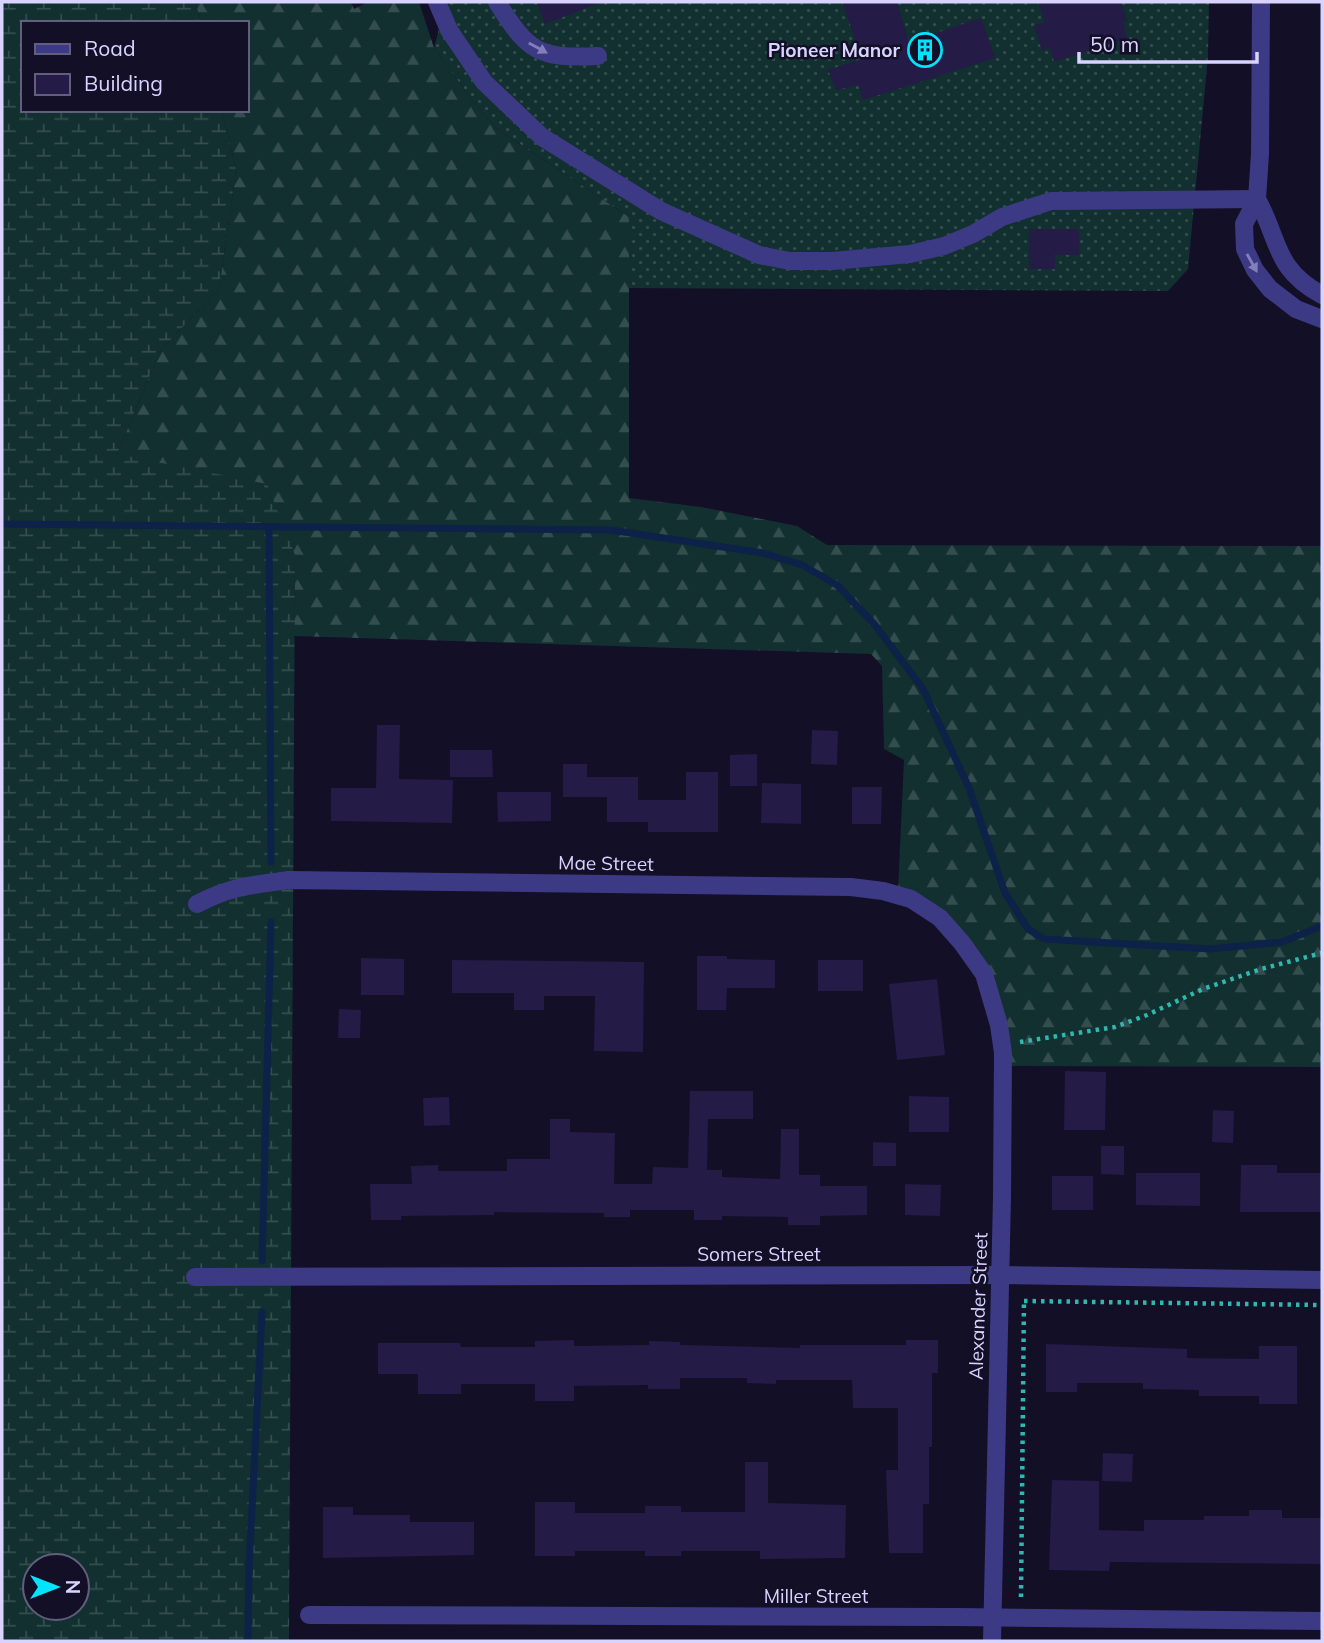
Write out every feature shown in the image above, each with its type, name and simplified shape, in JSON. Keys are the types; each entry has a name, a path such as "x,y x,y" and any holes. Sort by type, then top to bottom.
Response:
{"street":[{"path":"437,2 449,30 484,82 542,136 661,211 759,255 804,261 910,254 944,246 973,234 1002,217 1051,201 1256,199"},
{"path":"497,2 516,33 539,51 565,58 598,56"},
{"path":"1261,2 1260,154 1256,199 1244,224 1245,249 1255,270 1270,289 1296,309 1322,319"},
{"path":"1256,199 1269,222 1272,238 1285,265 1306,286 1322,295"},
{"name":"Mae Street","path":"197,904 221,891 289,880 851,887 883,891 911,899 940,918 984,974"},
{"name":"Alexander Street","path":"984,974 999,1024 1002,1045 1002,1196 992,1641"},
{"name":"Somers Street","path":"195,1277 999,1275 1322,1280"},
{"name":"Miller Street","path":"309,1615 1322,1621"}],"path":[{"path":"1002,1045 1115,1027 1203,989 1261,969 1322,953"},
{"path":"999,1301 1322,1305"},
{"path":"1021,1618 1024,1301"}],"green space":[{"path":"2,2 195,2 200,21 21,21 21,112 222,112 236,170 219,289 160,351 117,454 267,484 295,555 289,1641 2,1641"},
{"path":"195,2 351,2 354,9 368,2 419,2 434,48 496,128 629,217 629,498 701,507 797,526 827,545 1322,546 1322,1067 1006,1066 964,939 898,892 904,760 884,749 882,666 871,654 294,636 295,555 117,454 160,351 219,289 236,170 222,112 248,112 248,21 200,21"},
{"path":"446,2 1209,2 1208,56 1188,269 1168,291 628,288 629,217 496,128 474,103 434,48"}],"building":[{"path":"537,2 599,2 599,3 545,24"},
{"name":"Pioneer Manor","path":"842,2 897,2 909,42 981,18 995,58 863,100 858,85 836,90 828,70 862,59"},
{"path":"1038,2 1121,2 1127,21 1123,23 1127,38 1054,62 1050,48 1042,51 1034,26 1045,22"},
{"path":"1029,229 1079,229 1079,255 1055,255 1055,269 1029,269"},
{"path":"377,725 400,725 399,779 453,780 452,823 331,821 331,788 376,788"},
{"path":"812,730 838,731 837,765 811,764"},
{"path":"450,750 492,750 493,777 450,777"},
{"path":"757,754 757,786 730,786 730,755"},
{"path":"563,764 587,764 587,777 638,777 638,800 686,800 686,772 718,772 718,832 648,832 648,822 607,822 607,797 563,797"},
{"path":"762,783 801,784 801,824 761,823"},
{"path":"852,787 882,787 881,824 852,824"},
{"path":"497,792 551,792 551,821 498,822"},
{"path":"697,956 775,960 775,988 727,988 726,1010 697,1010"},
{"path":"361,958 404,959 404,995 361,995"},
{"path":"452,960 644,962 643,1052 594,1051 595,996 544,996 544,1010 514,1010 514,993 452,993"},
{"path":"818,960 863,960 863,991 818,991"},
{"path":"937,979 945,1055 897,1060 889,984"},
{"path":"339,1009 361,1010 360,1038 338,1038"},
{"path":"1065,1071 1106,1072 1105,1130 1064,1130"},
{"path":"690,1091 753,1091 753,1119 708,1119 707,1170 722,1170 722,1177 780,1179 781,1129 799,1129 799,1175 820,1175 820,1186 867,1186 867,1215 820,1216 820,1225 788,1225 788,1217 722,1216 722,1220 694,1220 694,1210 630,1210 630,1217 604,1217 604,1213 494,1212 494,1215 401,1216 401,1220 371,1220 370,1184 412,1184 411,1166 438,1165 438,1171 507,1171 507,1159 550,1159 550,1119 570,1119 570,1132 615,1133 614,1184 652,1184 653,1167 688,1168"},
{"path":"909,1096 949,1097 949,1132 909,1132"},
{"path":"449,1097 450,1125 424,1126 423,1098"},
{"path":"1213,1110 1234,1111 1233,1143 1212,1142"},
{"path":"873,1142 896,1143 896,1166 873,1166"},
{"path":"1101,1146 1124,1146 1124,1175 1101,1174"},
{"path":"1241,1165 1277,1165 1277,1173 1322,1173 1322,1212 1240,1212"},
{"path":"1136,1173 1200,1173 1200,1206 1136,1205"},
{"path":"1052,1176 1093,1176 1093,1210 1052,1210"},
{"path":"905,1184 941,1185 940,1216 905,1215"},
{"path":"574,1340 574,1346 649,1345 649,1341 680,1342 680,1345 800,1348 800,1345 906,1345 906,1340 938,1340 938,1373 932,1373 932,1447 929,1447 929,1504 923,1504 923,1553 889,1553 886,1470 898,1470 898,1408 853,1408 852,1380 776,1380 776,1384 747,1383 747,1378 680,1378 680,1389 648,1389 648,1385 574,1386 574,1401 535,1401 535,1384 461,1384 461,1394 418,1394 418,1374 378,1374 378,1343 535,1347 535,1341"},
{"path":"1046,1344 1187,1349 1187,1358 1259,1359 1259,1346 1297,1346 1297,1404 1259,1404 1259,1396 1199,1396 1199,1390 1143,1389 1143,1383 1077,1383 1077,1392 1046,1392"},
{"path":"1103,1453 1133,1454 1132,1482 1102,1481"},
{"path":"745,1462 768,1462 768,1503 846,1505 845,1558 760,1559 760,1551 681,1551 681,1556 645,1556 645,1551 575,1551 575,1556 535,1556 535,1502 575,1502 575,1513 645,1513 645,1506 681,1506 681,1512 745,1512"},
{"path":"1052,1480 1099,1481 1099,1530 1144,1531 1144,1520 1204,1520 1204,1516 1249,1516 1249,1510 1282,1510 1282,1518 1322,1518 1322,1564 1110,1562 1109,1571 1049,1570"},
{"path":"323,1507 353,1507 353,1515 410,1515 410,1522 474,1522 474,1555 323,1558"}],"waterway":[{"path":"2,524 611,530 763,553 802,565 837,585 875,625 923,689 969,788 1005,893 1028,929 1044,939 1211,949 1282,942 1322,926"},
{"path":"269,528 271,862"},
{"path":"262,1261 271,922"},
{"path":"248,1641 249,1568 262,1312"}],"place":[{"name":"Pioneer Manor","path":"925,50"}]}
